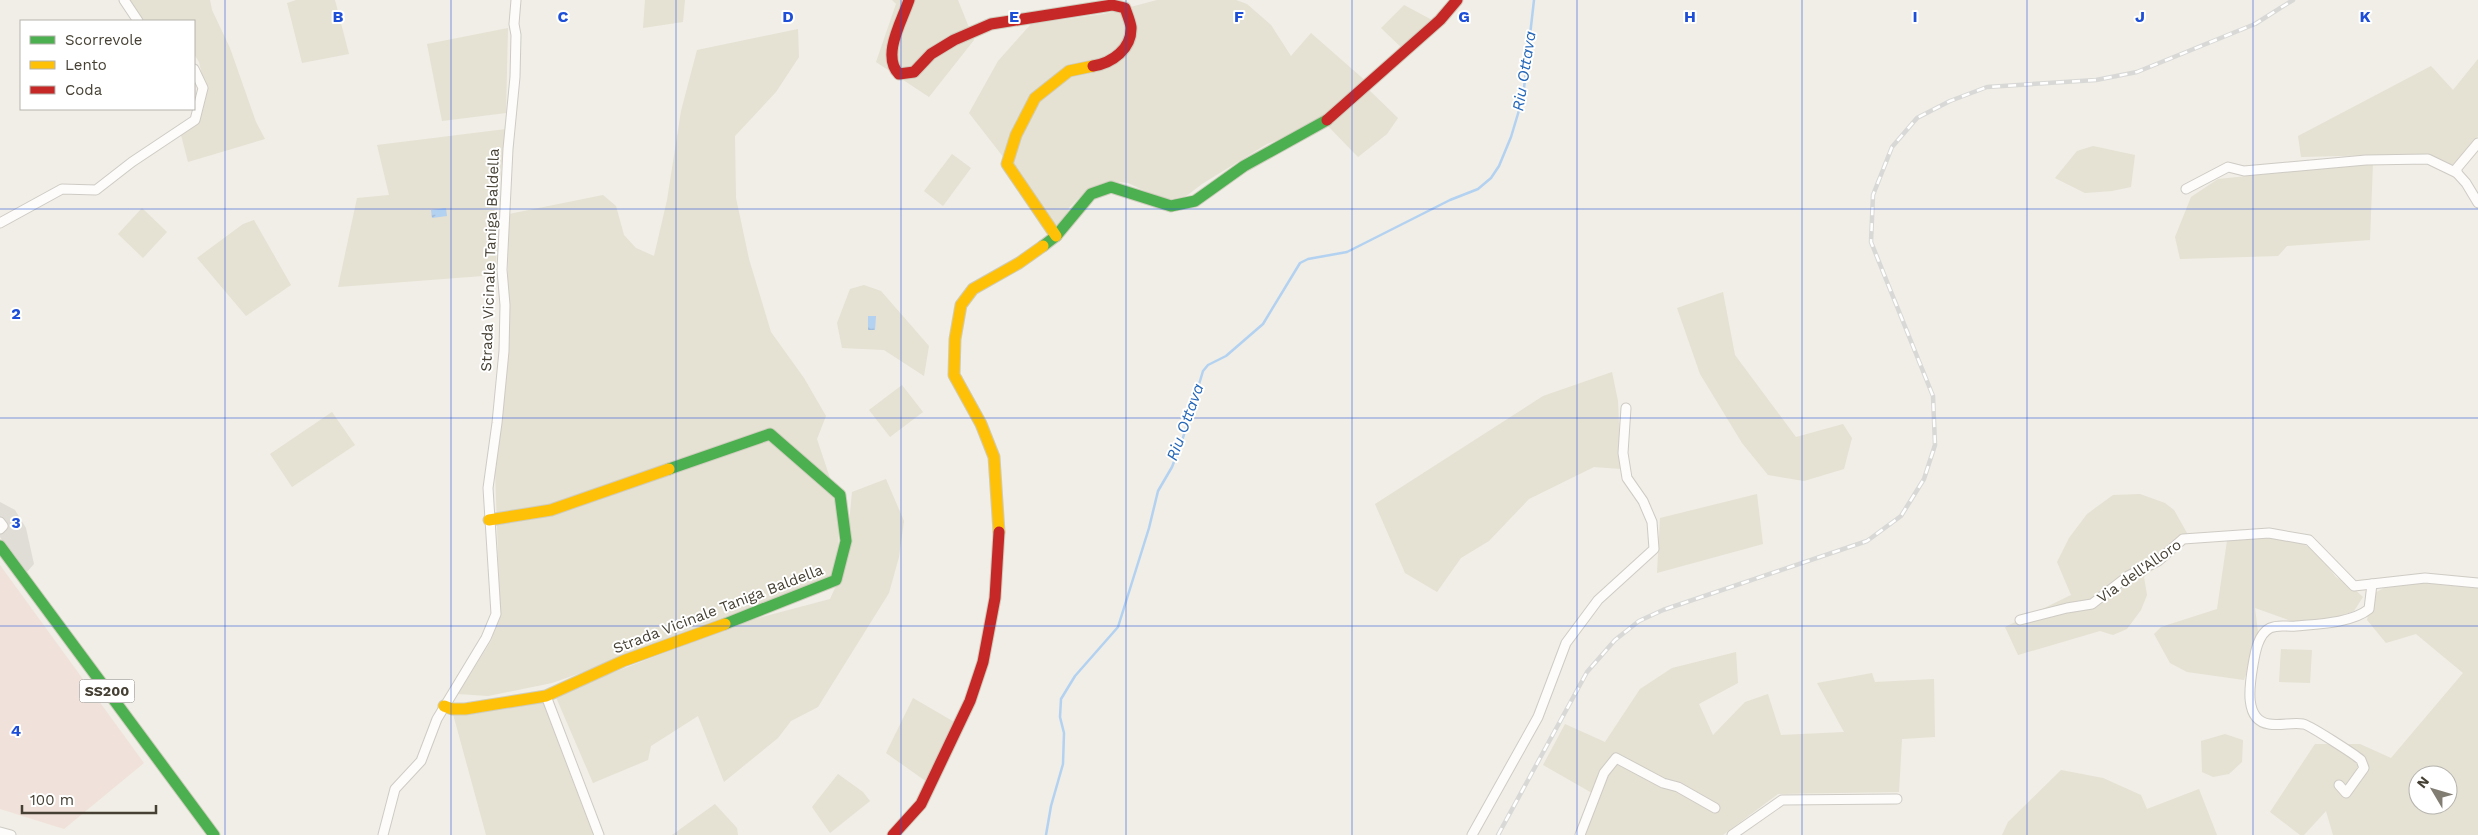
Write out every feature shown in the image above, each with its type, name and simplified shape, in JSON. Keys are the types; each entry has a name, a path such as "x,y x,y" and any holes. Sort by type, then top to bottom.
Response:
{"street":[{"path":"124,0 137,20"},
{"name":"Strada Vicinale Taniga Baldella","path":"383,835 395,789 421,761 444,706 486,638 496,614 488,488 504,351 505,305 502,270 508,149 515,77 516,35 514,24 516,0"},
{"path":"909,0 890,55 892,67 899,74 914,72 931,54 954,40 991,24 1112,5 1125,8 1131,28 1124,50 1105,64 1069,71 1035,98 1016,135 1008,164 1056,236"},
{"path":"893,835 921,804 970,701 983,662 995,598 1000,524 994,457 981,424 954,375 954,339 961,304 973,290 1019,263 1056,236 1090,194 1111,187 1171,206 1195,201 1244,166 1330,118 1440,20 1457,0"},
{"path":"0,223 62,189 96,190 132,162 195,120 203,88 195,71"},
{"path":"2457,172 2457,168 2478,143"},
{"path":"2186,189 2228,167 2244,171 2366,160 2428,158 2457,172 2474,194 2478,203"},
{"path":"1472,835 1538,717 1566,643 1598,600 1654,549 1652,522 1643,501 1627,478 1624,453 1626,408"},
{"name":"Strada Vicinale Taniga Baldella","path":"444,706 452,709 465,709 546,696 623,661 686,640 836,580 846,542 840,495 770,434 551,510 489,520"},
{"path":"0,522 3,526 0,529"},
{"name":"Via dell'Alloro","path":"2020,620 2067,608 2092,604 2128,576 2158,561 2183,539 2269,533 2309,540 2354,586 2425,578 2478,583"},
{"name":"SS200","path":"0,546 214,835"},
{"path":"2339,785 2346,793 2350,790 2364,768 2361,760 2305,724 2269,724 2261,721 2255,715 2250,705 2250,680 2254,655 2264,632 2278,625 2294,626 2346,619 2364,613 2369,609 2372,584"},
{"path":"546,696 598,835"},
{"path":"1580,835 1604,773 1616,758 1663,784 1678,787 1715,808"},
{"path":"1732,835 1782,800 1897,799"},
{"path":"0,832 11,835"}],"shaded area":[{"path":"127,0 210,0 212,10 230,48 256,122 265,139 188,162 181,135 202,113 205,88 199,62 195,56 195,20 140,20"},
{"path":"296,0 335,0 349,54 302,63 287,3"},
{"path":"645,0 685,0 683,22 643,28"},
{"path":"892,0 958,0 974,40 929,97 876,62 896,4"},
{"path":"1157,0 1236,0 1247,4 1271,25 1291,56 1311,33 1368,83 1303,131 1267,144 1202,184 1181,200 1164,200 1128,183 1109,181 1085,192 1069,208 1066,221 1056,225 969,113 998,61 1031,24 1104,14"},
{"path":"1404,5 1434,21 1403,49 1381,28"},
{"path":"508,28 506,113 442,121 427,44"},
{"path":"798,29 799,57 776,92 735,136 736,198 749,259 771,332 804,378 826,416 817,439 838,502 839,563 826,587 552,683 488,696 458,694 491,641 500,612 495,470 506,381 509,214 603,195 616,206 624,235 636,248 654,256 667,200 681,111 697,50"},
{"path":"2478,59 2478,136 2452,166 2421,154 2301,157 2298,136 2431,66 2453,90"},
{"path":"1369,90 1398,118 1387,134 1358,157 1326,124"},
{"path":"506,129 498,195 496,275 338,287 357,198 389,195 377,145"},
{"path":"2093,146 2135,155 2131,187 2112,191 2085,193 2055,178 2077,151"},
{"path":"952,154 971,168 943,206 924,191"},
{"path":"2373,163 2370,240 2287,246 2278,256 2180,259 2175,237 2191,197 2218,179"},
{"path":"142,208 167,232 143,258 118,234"},
{"path":"254,220 291,285 246,316 197,258 243,224"},
{"path":"864,285 881,291 929,346 924,376 884,350 842,348 837,323 850,289"},
{"path":"1723,292 1735,355 1796,437 1843,424 1852,438 1844,469 1804,481 1768,475 1742,443 1700,374 1677,308"},
{"path":"1612,372 1618,401 1621,469 1594,467 1529,499 1489,541 1461,558 1437,592 1405,573 1375,504 1543,396"},
{"path":"902,385 923,412 890,437 869,410"},
{"path":"332,412 355,445 292,487 270,454"},
{"path":"886,479 904,521 899,557 889,593 818,707 791,721 778,738 724,782 698,716 651,746 648,760 593,783 555,695 747,621 830,599 845,566 852,492"},
{"path":"1757,494 1763,544 1657,573 1660,518"},
{"path":"2140,494 2165,503 2174,510 2191,540 2144,577 2147,595 2141,610 2127,629 2113,635 2100,631 2018,655 2005,627 2071,595 2057,562 2069,538 2087,514 2113,495"},
{"path":"0,502 15,510 26,528 34,564 26,573 0,537"},
{"path":"2228,534 2282,534 2315,550 2336,577 2363,597 2354,611 2335,618 2294,622 2255,608 2259,640 2244,680 2187,672 2170,663 2154,634 2161,627 2217,609"},
{"path":"0,565 144,763 64,829 0,809"},
{"path":"2426,578 2478,587 2478,835 2333,835 2326,811 2304,835 2300,835 2270,812 2315,744 2360,744 2391,758 2463,673 2416,634 2386,643 2367,620 2373,594 2396,581"},
{"path":"2281,649 2312,650 2310,683 2279,682"},
{"path":"1736,652 1738,683 1699,704 1713,735 1745,702 1768,694 1781,735 1844,732 1817,683 1872,673 1875,682 1934,679 1935,737 1902,739 1899,792 1778,794 1723,835 1582,835 1599,797 1543,765 1565,724 1605,742 1640,689 1672,668"},
{"path":"546,698 598,835 486,835 453,714"},
{"path":"913,698 956,723 927,782 886,753"},
{"path":"2225,734 2243,740 2242,762 2229,774 2213,777 2202,772 2201,741"},
{"path":"2061,770 2103,778 2141,795 2147,809 2199,789 2217,835 2002,835 2008,822"},
{"path":"838,774 863,792 870,801 830,833 812,807"},
{"path":"715,804 737,828 738,835 672,835"}],"water":[{"path":"446,208 447,216 432,218 431,210"},
{"path":"868,316 876,316 875,330 868,330"}],"waterway":[{"name":"Riu Ottava","path":"1046,835 1051,806 1063,764 1064,733 1060,717 1061,699 1075,676 1118,627 1149,528 1158,491 1172,467 1182,441 1203,371 1208,365 1226,356 1263,324 1300,263 1308,259 1347,252 1450,200 1478,189 1491,178 1499,166 1511,137 1523,97 1534,0"}],"railway":[{"path":"1498,835 1587,672 1615,640 1639,621 1663,610 1867,541 1901,516 1924,479 1935,445 1933,396 1871,242 1873,195 1892,147 1917,118 1950,101 1987,87 2096,80 2137,72 2255,24 2293,0"}],"traffic: fast":[{"path":"1043,246 1056,236 1091,194 1111,187 1171,206 1195,201 1244,166 1327,120"},
{"path":"669,469 770,434 840,495 846,541 836,580 725,624"},
{"path":"0,546 214,835"}],"traffic: slow":[{"path":"1056,236 1007,164 1016,135 1035,98 1069,71 1093,66"},
{"path":"999,532 994,457 981,424 954,375 955,339 961,305 973,289 1019,263 1043,246"},
{"path":"489,520 551,510 669,469"},
{"path":"444,706 452,709 465,709 546,696 623,661 725,624"}],"traffic: jam":[{"path":"909,0 892,48 894,67 899,74 914,72 931,54 954,40 991,24 1112,5 1125,8 1131,27 1128,42 1120,54 1107,62 1093,66"},
{"path":"1327,120 1440,20 1457,0"},
{"path":"893,835 921,804 970,701 983,662 995,598 999,532"}]}
